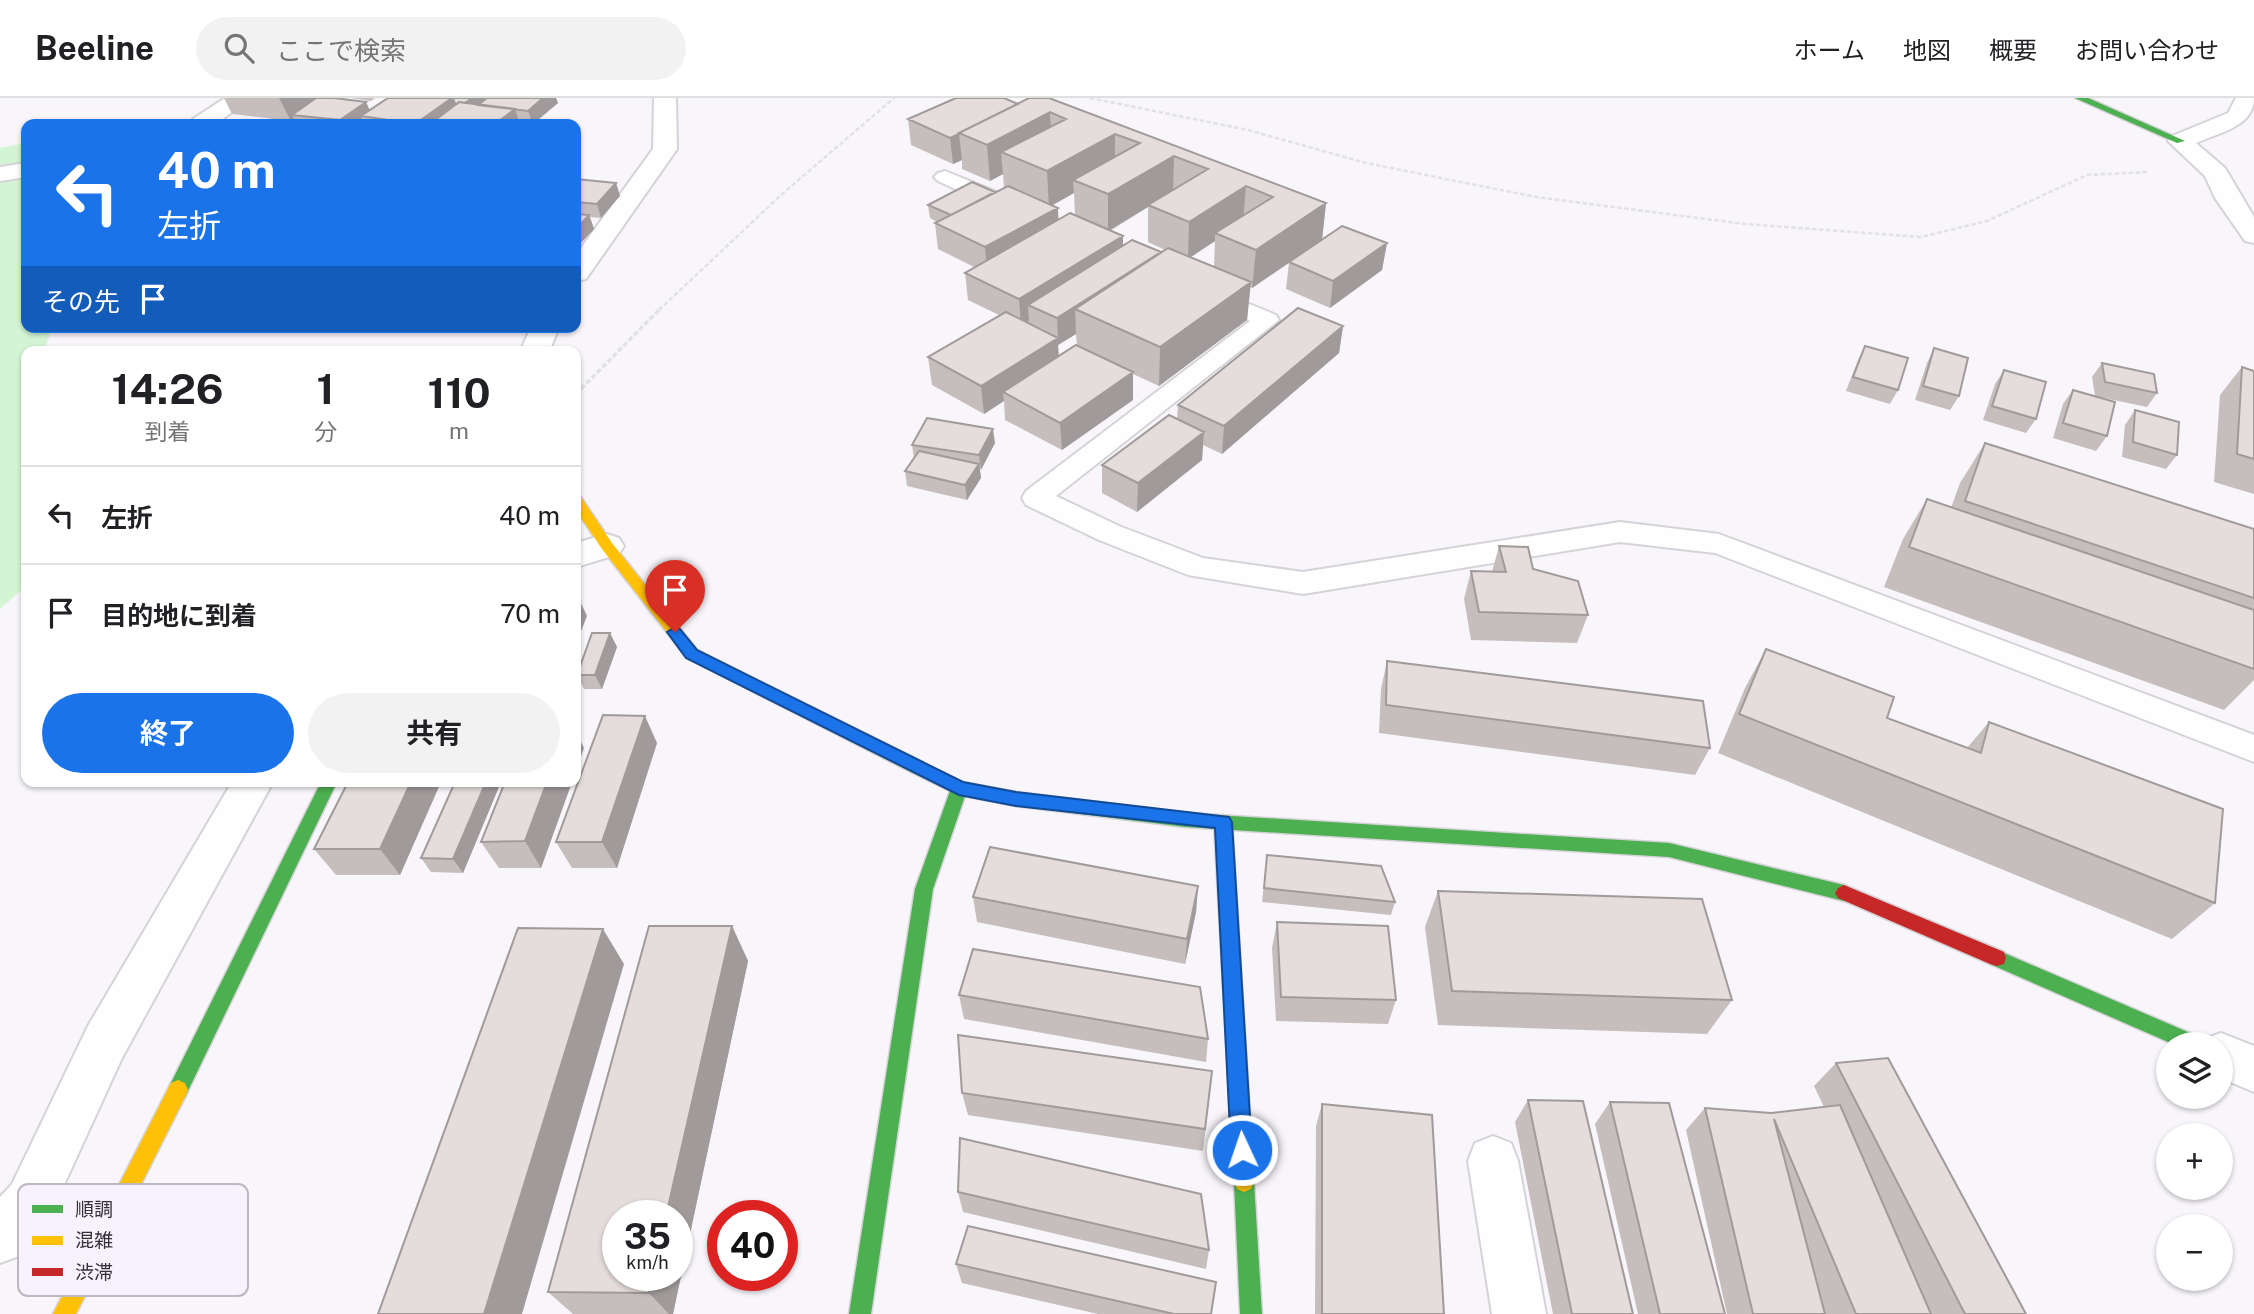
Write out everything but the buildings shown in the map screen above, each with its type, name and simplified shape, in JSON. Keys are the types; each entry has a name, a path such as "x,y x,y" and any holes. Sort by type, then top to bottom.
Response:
{"street":[{"path":"208,119 240,98"},
{"path":"581,264 624,190 665,149 665,98"},
{"path":"2080,98 2180,142 2216,173 2228,198 2254,235"},
{"path":"2180,142 2237,117 2247,98"},
{"path":"0,174 21,171"},
{"path":"581,516 592,550 692,654 959,788 1016,799 1223,822 1669,850 1855,896 2167,1032"},
{"path":"38,1184 105,1042 250,787"},
{"path":"131,1184 326,787"},
{"path":"860,1314 925,889 959,788"},
{"path":"1223,822 1251,1314"},
{"path":"2233,1060 2254,1069"},
{"path":"1493,1161 1519,1314"},
{"path":"0,1237 18,1216"},
{"path":"64,1314 73,1296"}],"lane":[{"path":"945,177 1032,216"},
{"path":"1181,282 1267,320 1037,498 1110,533 1199,568 1303,583 1620,532 1719,544 2254,749"}],"path":[{"path":"581,389 649,319 781,195 894,98"},
{"path":"1090,98 1248,130 1366,163 1536,197 1745,224 1921,237 1987,221 2087,175 2216,173"}],"green space":[{"path":"21,144 21,333 50,333 46,346 21,346 21,590 0,609 0,148"}],"traffic: fast":[{"path":"2080,98 2180,141"},
{"path":"917,767 959,788 1016,799 1185,820 1669,850 1844,893"},
{"path":"178,1090 327,787"},
{"path":"860,1314 924,889 959,788"},
{"path":"1997,958 2167,1032"},
{"path":"1244,1182 1251,1314"}],"traffic: slow":[{"path":"581,507 607,546 692,654 917,767"},
{"path":"1223,822 1244,1182"},
{"path":"130,1184 178,1090"},
{"path":"64,1314 73,1296"}],"traffic: jam":[{"path":"1844,893 1997,958"}],"route":[{"path":"675,632 692,654 959,788 1016,799 1185,820 1223,822 1242,1150"}]}
